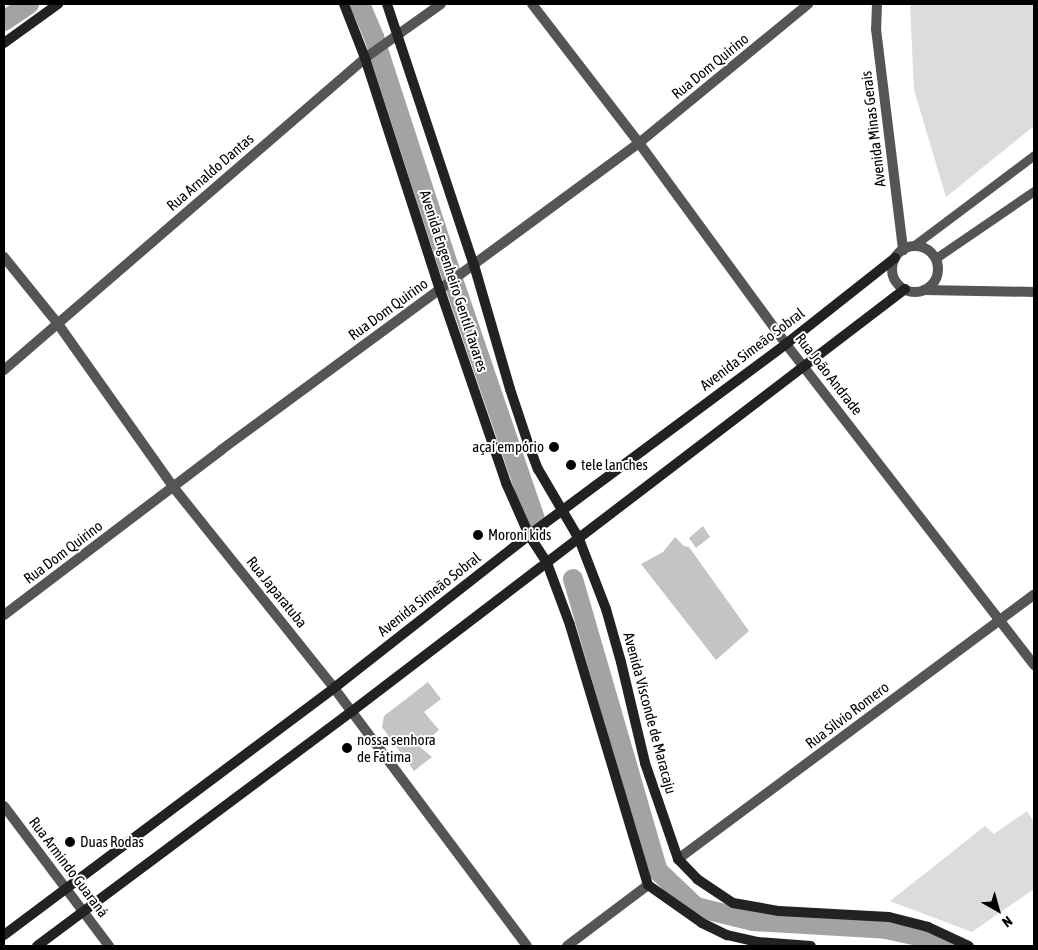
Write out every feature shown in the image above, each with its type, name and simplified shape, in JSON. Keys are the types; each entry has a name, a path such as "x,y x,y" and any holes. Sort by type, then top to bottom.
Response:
{"main road":[{"path":"4,42 58,4"},
{"name":"Avenida Engenheiro Gentil Tavares","path":"344,4 367,56 506,483 529,534 547,562"},
{"name":"Avenida Engenheiro Gentil Tavares","path":"387,4 529,446 538,469 561,510"},
{"name":"Avenida Simeão Sobral","path":"4,934 334,688 529,534 786,344 895,258"},
{"path":"37,946 352,712 905,289"},
{"name":"Avenida Visconde de Maracaju","path":"561,510 579,539 606,610 622,662 645,763 678,859 697,880 733,903 779,911 889,917 928,927 969,946"},
{"path":"547,562 578,653 648,885 702,923 727,935 757,942 810,946"}],"street":[{"name":"Rua Arnaldo Dantas","path":"4,370 367,56 441,4"},
{"name":"Rua João Andrade","path":"532,4 639,143 786,344 1034,665"},
{"name":"Rua Dom Quirino","path":"4,615 174,488 221,450 639,143 808,4"},
{"name":"Avenida Minas Gerais","path":"877,4 876,29 903,250"},
{"path":"924,290 934,282 937,276 938,264 936,258 926,248 913,246 903,250 895,258 892,265 895,279 905,289 918,292 924,290 1034,292"},
{"name":"Rua Japaratuba","path":"4,257 58,324 174,488 334,688 527,946"},
{"name":"Rua Sílvio Romero","path":"678,859 1034,595"},
{"name":"Rua Armindo Guaraná","path":"4,806 109,946"},
{"path":"567,946 648,885"}],"lane":[{"path":"913,246 1034,154"},
{"path":"936,258 1034,190"}],"shaded area":[{"path":"910,4 1034,4 1034,126 946,197 914,90"},
{"path":"1027,811 1034,822 1034,889 972,932 890,901 985,826 994,834"}],"building":[{"path":"703,526 710,537 696,548 689,538"},
{"path":"675,537 684,546 689,547 749,631 716,660 641,564 663,552"},
{"path":"428,682 441,699 424,712 439,730 420,747 432,757 414,771 382,727 384,716"}],"waterway":[{"path":"4,21 29,4"},
{"path":"360,4 374,37 448,265 535,519"},
{"path":"573,579 658,871 696,907 753,921 886,929 941,941 948,946"}],"place":[{"name":"açaí empório","path":"554,447"},
{"name":"tele lanches","path":"571,465"},
{"name":"Moroni kids","path":"478,535"},
{"name":"nossa senhora de Fátima","path":"347,748"},
{"name":"Duas Rodas","path":"70,842"}]}
